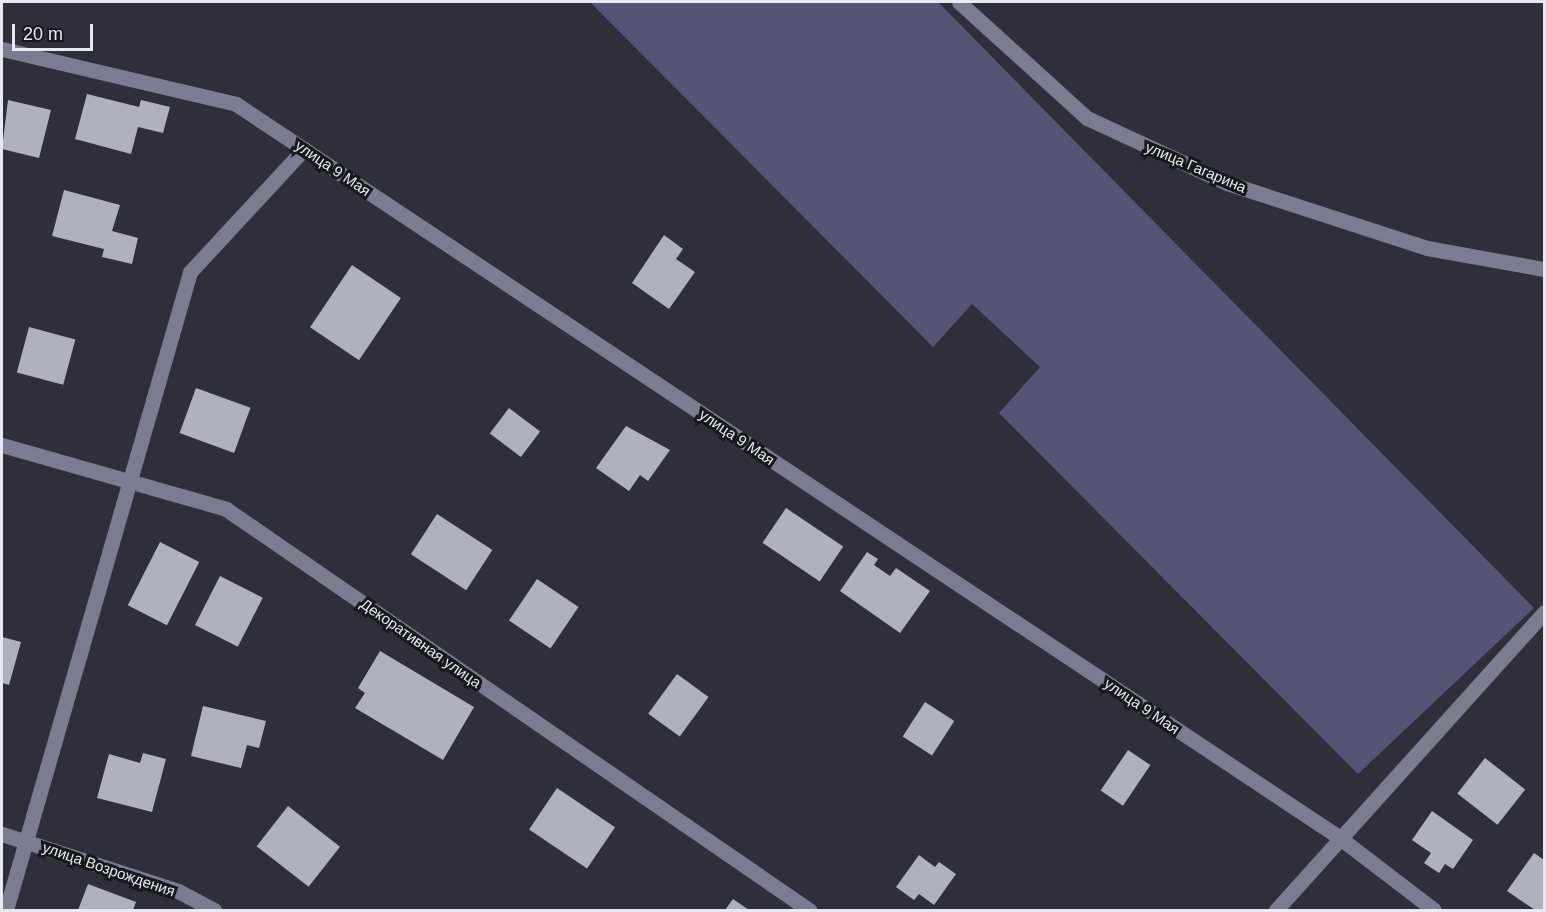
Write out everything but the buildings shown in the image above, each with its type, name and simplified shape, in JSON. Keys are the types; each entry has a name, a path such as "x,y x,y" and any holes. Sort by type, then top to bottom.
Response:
{"street":[{"name":"улица Гагарина","path":"958,2 1087,118 1227,183 1427,248 1545,269"},
{"name":"улица 9 Мая","path":"2,49 236,104 1340,839 1434,910"},
{"path":"6,910 190,272 304,149"},
{"name":"Декоративная улица","path":"2,445 130,479 226,509 809,910"},
{"path":"1276,910 1545,612"},
{"name":"улица Возрождения","path":"2,834 28,840 178,891 214,910"}],"shaded area":[{"path":"590,2 938,2 1534,608 1358,774 999,413 1040,367 972,304 933,347"}]}
